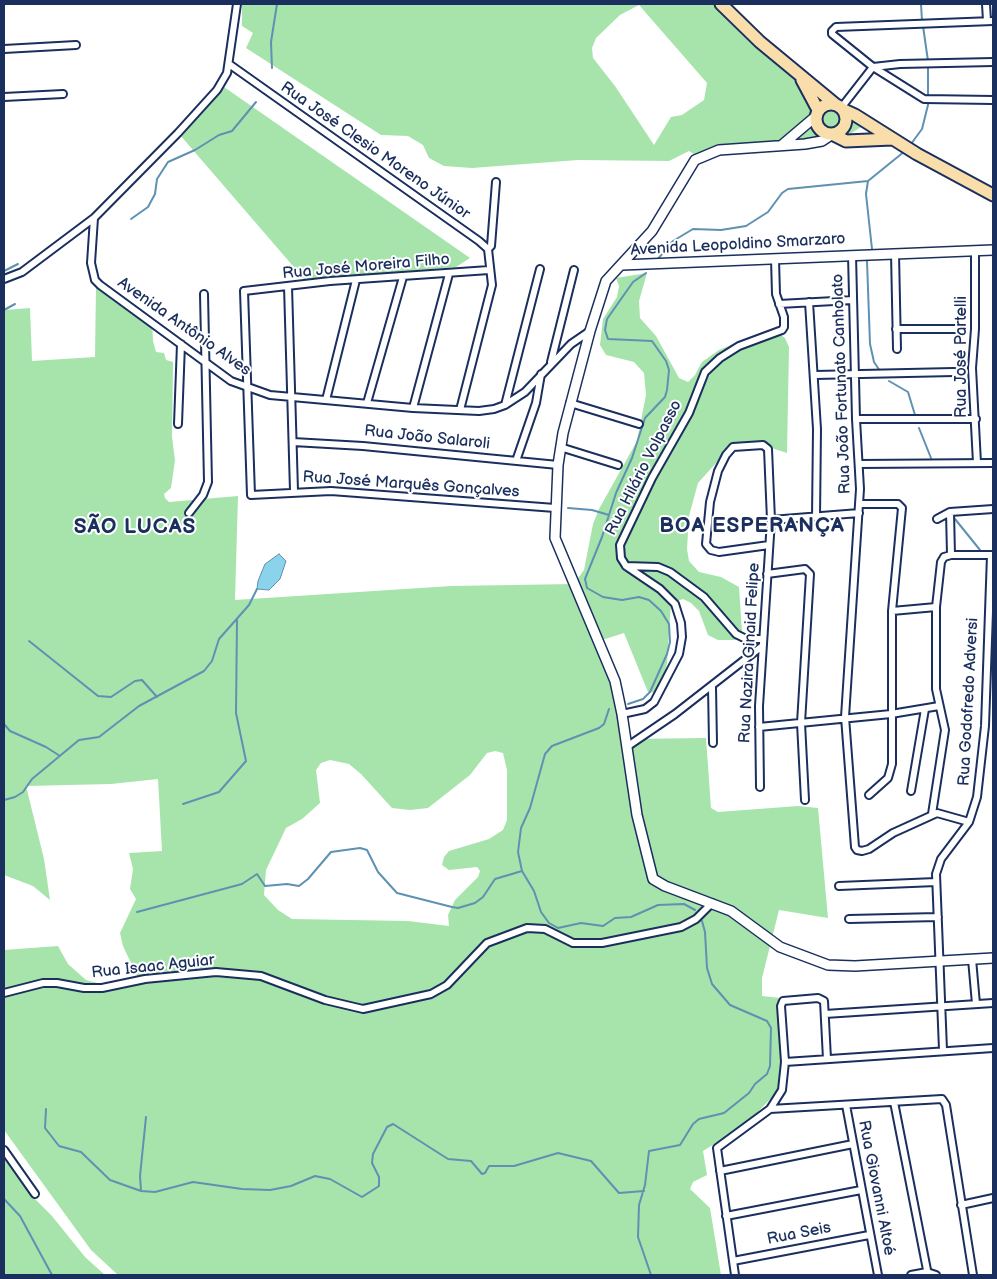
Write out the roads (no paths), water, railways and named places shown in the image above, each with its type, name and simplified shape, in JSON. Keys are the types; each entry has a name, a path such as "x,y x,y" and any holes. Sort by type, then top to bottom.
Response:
{"highway":[{"path":"722,4 760,42 840,107 917,154 993,195"},
{"path":"799,74 817,114 818,128 823,133 832,134 846,141 897,142"},
{"path":"817,114 824,105 840,107"},
{"path":"832,134 841,131 845,125 846,117 840,107"}],"street":[{"path":"4,279 22,272 94,218 178,133 217,90 223,81 229,64 237,4"},
{"path":"986,4 990,21 836,26 833,28 832,34 873,67 911,93 929,100 993,100"},
{"path":"4,49 76,45"},
{"path":"840,107 873,67 928,63 993,62"},
{"name":"Rua José Clesio Moreno Júnior","path":"229,64 479,241 488,250"},
{"path":"4,97 63,94"},
{"path":"782,145 817,114"},
{"path":"622,265 662,217 686,171 694,160 719,150 814,143 832,134"},
{"path":"460,410 492,285 493,276 489,270 488,250 491,246 496,182"},
{"name":"Avenida Antônio Alves","path":"94,218 91,263 95,280 231,381 249,389 292,398 412,408 479,411 505,406 525,392 551,363 590,330"},
{"name":"Avenida Leopoldino Smarzaro","path":"712,903 665,886 653,878 637,814 628,746 610,666 555,538 555,508 560,447 590,330 606,281 622,265 993,250"},
{"name":"Rua José Partelli","path":"975,251 975,329 972,368 977,463"},
{"path":"895,253 896,349"},
{"name":"Rua João Fortunato Canholato","path":"852,255 860,504 845,717 852,812 857,850 869,849 893,833 932,814"},
{"name":"Rua Hilário Volpasso","path":"626,566 620,552 622,540 652,478 687,418 701,380 710,366 739,346 782,330 785,322 776,294 775,259"},
{"path":"505,406 540,269"},
{"name":"Rua José Moreira Filho","path":"249,389 244,291 489,270"},
{"path":"551,363 574,270"},
{"path":"412,408 449,274"},
{"path":"367,403 403,277"},
{"path":"326,400 356,280"},
{"path":"288,286 294,491"},
{"path":"189,513 203,495 208,482 207,364 204,294"},
{"path":"779,304 853,300"},
{"path":"809,302 818,429 816,517"},
{"path":"896,329 960,329"},
{"path":"178,424 181,344"},
{"path":"516,461 536,403 542,372"},
{"path":"815,375 856,376 954,372"},
{"name":"Rua José Marquês Gonçalves","path":"249,389 251,495 294,491 331,491 555,508"},
{"path":"570,403 639,424"},
{"path":"856,419 976,419"},
{"name":"Rua João Salaroli","path":"293,442 363,446 558,466"},
{"name":"Rua Nazira Ginaid Felipe","path":"760,787 761,648 771,520 768,447 740,445 733,447 726,455 718,471 710,502 706,544 711,550 719,552 769,545"},
{"path":"560,447 618,464"},
{"path":"859,464 993,463"},
{"path":"860,504 898,504 902,508 892,611 890,772 888,778 869,795"},
{"path":"937,519 950,512 993,509"},
{"path":"950,512 951,556"},
{"path":"771,520 859,513"},
{"path":"969,822 944,813 932,814 945,730 936,688 936,607 940,566 944,557 992,555"},
{"name":"Rua Godofredo Adversi","path":"942,1050 938,962 937,867 969,822 977,798 985,726 992,555"},
{"path":"626,566 658,567 670,572 704,597 736,634 746,639 762,639"},
{"path":"622,714 645,709 654,702 679,654 682,637 682,623 675,604 660,589 626,566"},
{"path":"766,574 805,570 810,574 801,722 805,800"},
{"path":"892,611 936,607"},
{"path":"628,746 712,687 761,648"},
{"path":"712,687 713,743"},
{"path":"759,727 845,717 891,714 939,706"},
{"path":"911,791 926,708"},
{"path":"839,886 936,882"},
{"path":"712,903 742,917 766,939 780,947 822,963 855,966 993,958"},
{"name":"Rua Isaac Aguiar","path":"4,993 43,984 57,983 84,988 102,988 144,978 216,972 261,976 334,1003 363,1009 430,994 448,985 487,943 526,928 545,929 573,943 602,943 681,927 696,919 712,903"},
{"path":"849,920 938,917"},
{"path":"972,959 976,1004"},
{"path":"735,1275 716,1151 720,1143 770,1108 782,1090 785,1062 781,1006 783,1001 818,998 824,1001 827,1058"},
{"path":"825,1014 993,1003"},
{"path":"785,1062 993,1048"},
{"path":"770,1108 942,1099 946,1105 973,1275"},
{"path":"894,1102 928,1274"},
{"name":"Rua Giovanni Altoé","path":"846,1105 878,1275"},
{"path":"720,1171 853,1144"},
{"path":"4,1150 35,1194"},
{"path":"726,1216 861,1190"},
{"path":"961,1205 993,1198"},
{"name":"Rua Seis","path":"733,1261 870,1235"},
{"path":"910,1275 936,1275"}],"water":[{"path":"279,554 286,561 280,579 269,590 257,589 265,564"}],"waterway":[{"path":"272,68 271,42 277,4"},
{"path":"921,4 922,21"},
{"path":"923,26 928,61"},
{"path":"911,144 922,129 928,105 928,66"},
{"path":"131,219 148,207 155,194 157,179 168,162 195,150 219,135 232,131 256,102"},
{"path":"657,260 673,241 693,229 721,230 746,226 768,212 782,193 788,189 868,181 905,151"},
{"path":"868,181 866,194 872,249"},
{"path":"867,261 870,344 874,362 880,371"},
{"path":"4,271 18,264"},
{"path":"628,704 643,699 650,692 667,654 670,642 669,624 661,611 649,600 639,597 622,600 603,597 587,588 585,579 602,537 616,493 632,458 645,418 665,397 667,390 669,370 666,361 652,341 608,339 605,330 607,319 633,282 646,273"},
{"path":"4,310 15,304"},
{"path":"889,381 908,392 915,415"},
{"path":"919,428 931,458"},
{"path":"568,508 592,510 609,515"},
{"path":"955,519 980,550"},
{"path":"4,800 15,797 23,792 32,779 79,740 99,737 139,706 204,671 212,661 219,639 249,605 257,589"},
{"path":"183,804 219,792 246,761 236,713 237,620"},
{"path":"29,641 98,696 111,697 135,681 142,680 157,697"},
{"path":"609,709 604,724 599,728 552,746 545,754 530,808 521,828 518,852 522,871 534,891 541,912 549,923 558,928 581,923 603,926 615,918 631,917 658,905 684,904 695,910"},
{"path":"4,724 10,731 46,747 60,756"},
{"path":"137,912 242,884 257,874 265,886 287,884 299,886 308,879 331,852 360,848 367,850 378,872 397,893 458,908 475,903 483,897 495,879 522,871"},
{"path":"651,1275 638,1237 639,1205 645,1185 649,1151 680,1145 693,1124 699,1119 724,1113 749,1093 755,1084 767,1074 770,1066 771,1028 767,1021 730,1005 712,984 707,968 705,932 702,921"},
{"path":"46,1109 45,1128 59,1146 81,1152 110,1180 141,1191 155,1192 193,1182 242,1189 270,1190 291,1186 315,1176 330,1179 362,1197 379,1186 379,1177 372,1163 373,1154 387,1127 393,1124 448,1159 471,1161 482,1174 485,1173 489,1166 514,1166 558,1153 591,1161 619,1193 644,1191"},
{"path":"141,1191 140,1176 146,1117"},
{"path":"4,1199 20,1216 52,1275"}],"district":[{"name":"BOA ESPERANÇA","path":"752,527"},
{"name":"SÃO LUCAS","path":"135,528"}]}
